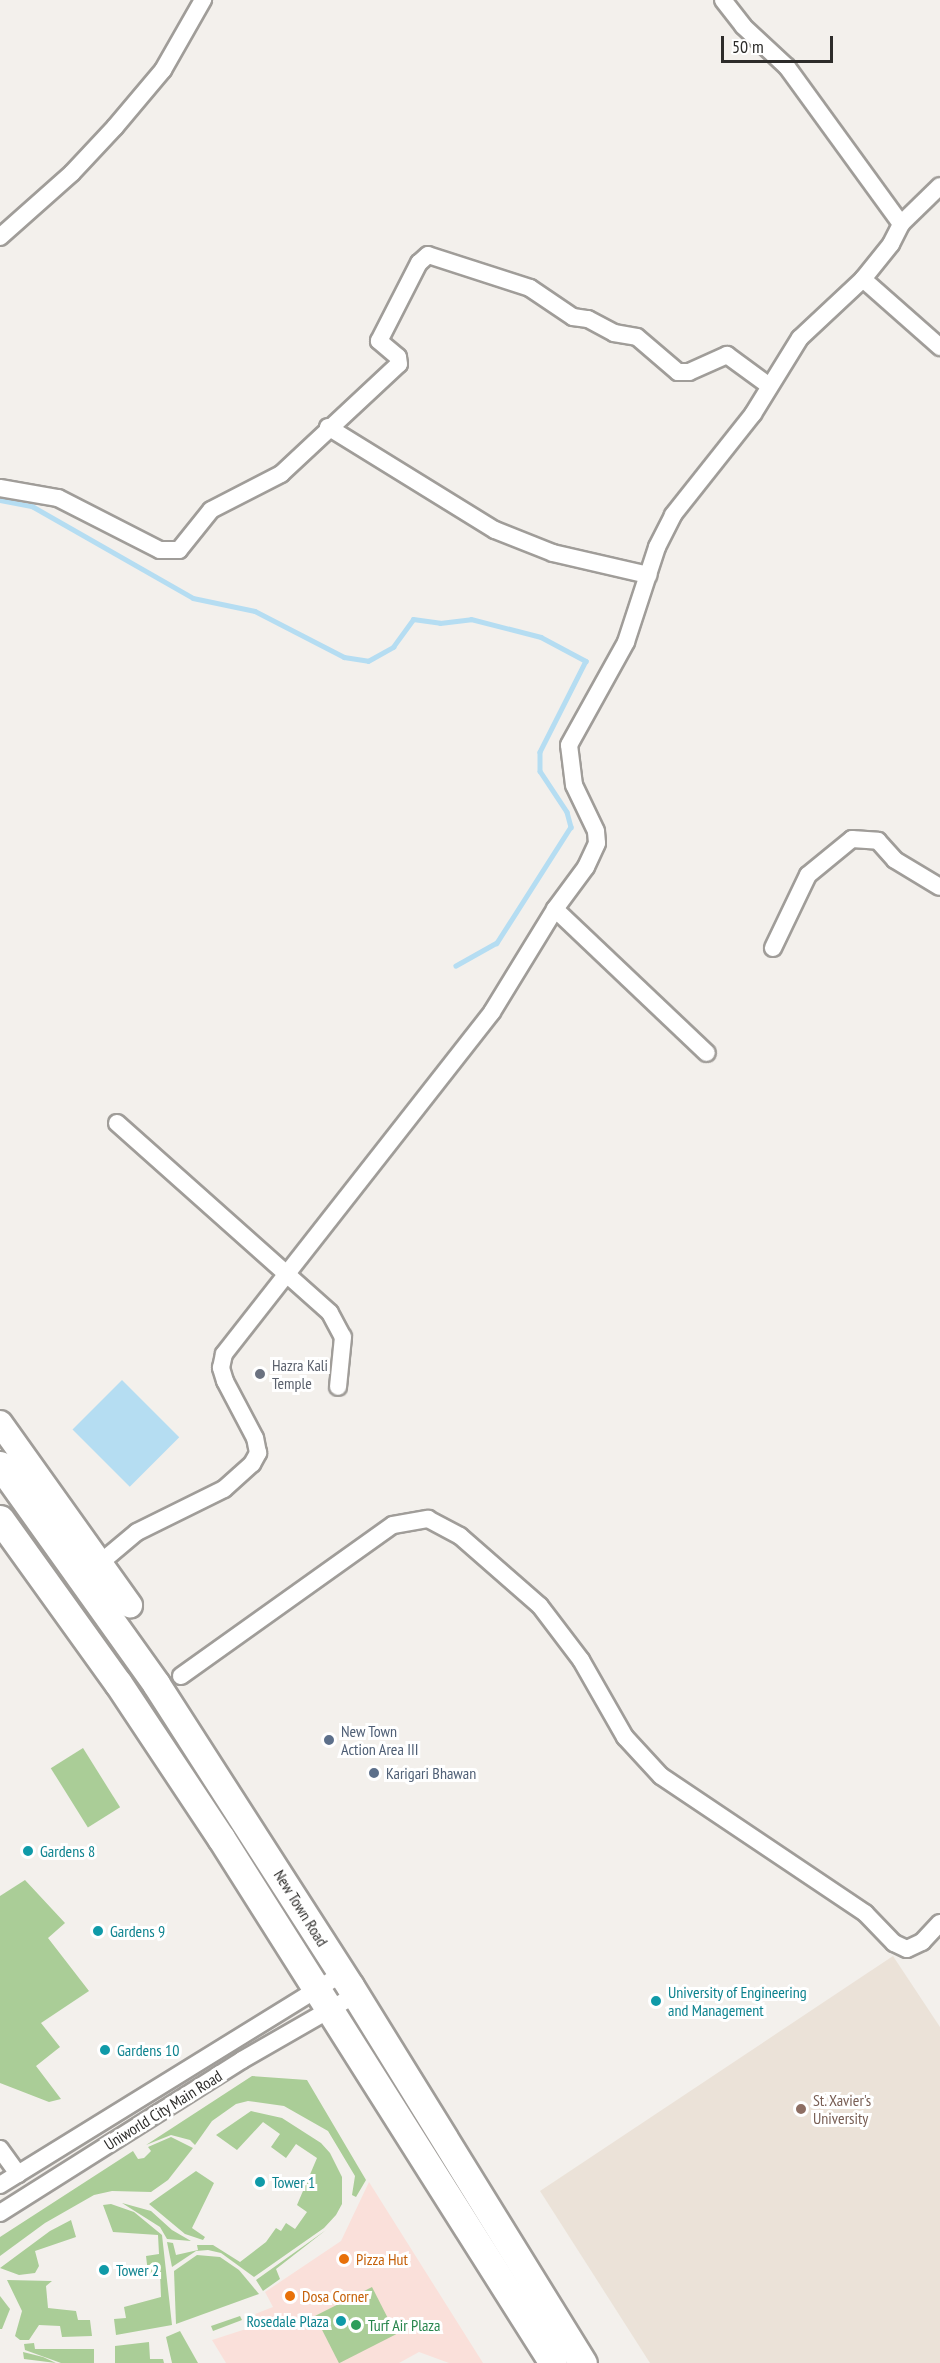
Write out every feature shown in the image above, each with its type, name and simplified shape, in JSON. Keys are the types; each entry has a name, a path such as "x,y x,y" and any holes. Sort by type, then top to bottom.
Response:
{"main road":[{"name":"New Town Road","path":"0,1465 156,1684 348,1984 584,2363"},
{"name":"New Town Road","path":"0,1519 124,1693 221,1838 321,2000 553,2363"}],"street":[{"path":"0,237 72,173 129,111 163,70 203,0"},
{"path":"723,0 743,26 797,81 901,224"},
{"path":"100,1563 137,1532 224,1489 252,1464 258,1453 255,1438 221,1368 233,1340 485,1021 555,909 586,867 597,843 591,814 571,774 569,745 626,642 648,575 673,515 743,427 768,385 810,326 863,279 891,244 901,224 940,186"},
{"path":"0,488 58,498 170,553 183,546 211,510 281,474 328,427 399,364 400,359 379,341 418,263 428,255 530,288 551,306 573,317 588,319 614,333 637,338 678,372 690,372 727,355 768,385"},
{"path":"863,279 940,347"},
{"path":"328,427 495,530 553,553 648,575"},
{"path":"773,948 808,875 852,839 878,841 896,860 940,887"},
{"path":"555,909 707,1053"},
{"path":"117,1124 330,1313 343,1337 339,1387"},
{"path":"0,1423 130,1605"},
{"path":"181,1676 387,1529 404,1521 428,1519 460,1536 540,1606 581,1660 625,1737 661,1776 865,1913 894,1943 907,1949 922,1942 940,1923"},
{"path":"321,2000 348,1984"},
{"path":"321,2000 348,1984"},
{"name":"Uniworld City Main Road","path":"0,2185 321,2000"},
{"name":"Uniworld City Main Road","path":"0,2213 242,2060 321,2000"},
{"path":"0,2149 18,2174"}],"shaded area":[{"name":"St. Xavier's University","path":"893,1956 940,2027 940,2363 650,2363 540,2191"},
{"name":"Rosedale Plaza","path":"369,2182 483,2363 449,2363 419,2352 399,2363 226,2363 212,2340 261,2324 255,2314 273,2307 265,2292 341,2241"}],"green space":[{"path":"83,1748 120,1807 88,1828 51,1768"},
{"path":"25,1880 65,1923 48,1938 89,1991 41,2023 60,2047 36,2066 61,2099 49,2102 0,2083 0,1896"},
{"path":"252,2076 307,2080 366,2180 356,2197 352,2195 355,2176 328,2131 284,2106 248,2101 236,2104 212,2121 195,2145 190,2140 171,2135 146,2145"},
{"path":"251,2111 282,2118 321,2143 330,2153 342,2177 342,2204 324,2228 254,2277 221,2253 208,2250 196,2251 172,2267 167,2242 173,2243 176,2255 198,2250 197,2245 213,2245 240,2262 266,2242 276,2228 281,2231 286,2223 295,2229 307,2212 297,2205 317,2158 296,2144 286,2158 271,2147 280,2134 263,2122 237,2150 216,2135"},
{"path":"171,2137 193,2148 168,2180 151,2192 112,2191 94,2195 45,2223 0,2256 0,2237 133,2151 138,2159 144,2158 151,2151 148,2147"},
{"path":"196,2171 214,2183 192,2228 205,2237 203,2240 185,2234 149,2204"},
{"path":"122,2203 151,2211 172,2230 191,2241 167,2239 160,2227"},
{"path":"111,2204 134,2212 162,2235 172,2325 116,2335 114,2319 126,2318 124,2307 161,2297 160,2273 148,2273 146,2256 159,2254 158,2235 113,2232 103,2205"},
{"path":"71,2220 76,2237 35,2251 39,2266 35,2273 19,2275 0,2268 50,2231"},
{"path":"326,2230 276,2269 280,2279 263,2291 256,2280"},
{"path":"197,2255 220,2257 239,2270 259,2294 176,2324 174,2271"},
{"path":"7,2280 52,2281 46,2286 48,2308 76,2311 78,2320 90,2320 92,2336 62,2337 60,2326 39,2325 29,2340 20,2340 15,2336 22,2311"},
{"name":"Turf Air Plaza","path":"372,2287 396,2334 339,2363 315,2316"},
{"path":"0,2296 10,2309 2,2329 0,2329"},
{"path":"240,2316 242,2320 213,2331 211,2326"},
{"path":"180,2331 198,2363 172,2363 166,2337"},
{"path":"149,2342 150,2359 163,2359 164,2363 115,2363 115,2346"},
{"path":"34,2343 35,2349 94,2349 94,2363 61,2363 25,2350 24,2344"},
{"path":"23,2352 43,2357 56,2363 24,2359"}],"water":[{"path":"122,1380 179,1437 130,1487 73,1429"}],"waterway":[{"path":"0,500 32,506 193,598 255,611 344,657 368,661 393,647 413,619 440,623 471,619 541,637 586,661 540,752 540,771 567,812 571,827 497,943 456,966"}],"place":[{"name":"Hazra Kali Temple","path":"260,1374"},
{"name":"New Town Action Area III","path":"329,1740"},
{"name":"Karigari Bhawan","path":"374,1773"},
{"name":"Gardens 8","path":"28,1851"},
{"name":"Gardens 9","path":"98,1931"},
{"name":"University of Engineering and Management","path":"656,2001"},
{"name":"Gardens 10","path":"105,2050"},
{"name":"St. Xavier's University","path":"801,2109"},
{"name":"Tower 1","path":"260,2182"},
{"name":"Pizza Hut","path":"344,2259"},
{"name":"Tower 2","path":"104,2270"},
{"name":"Dosa Corner","path":"290,2296"},
{"name":"Rosedale Plaza","path":"341,2321"},
{"name":"Turf Air Plaza","path":"356,2325"}]}
